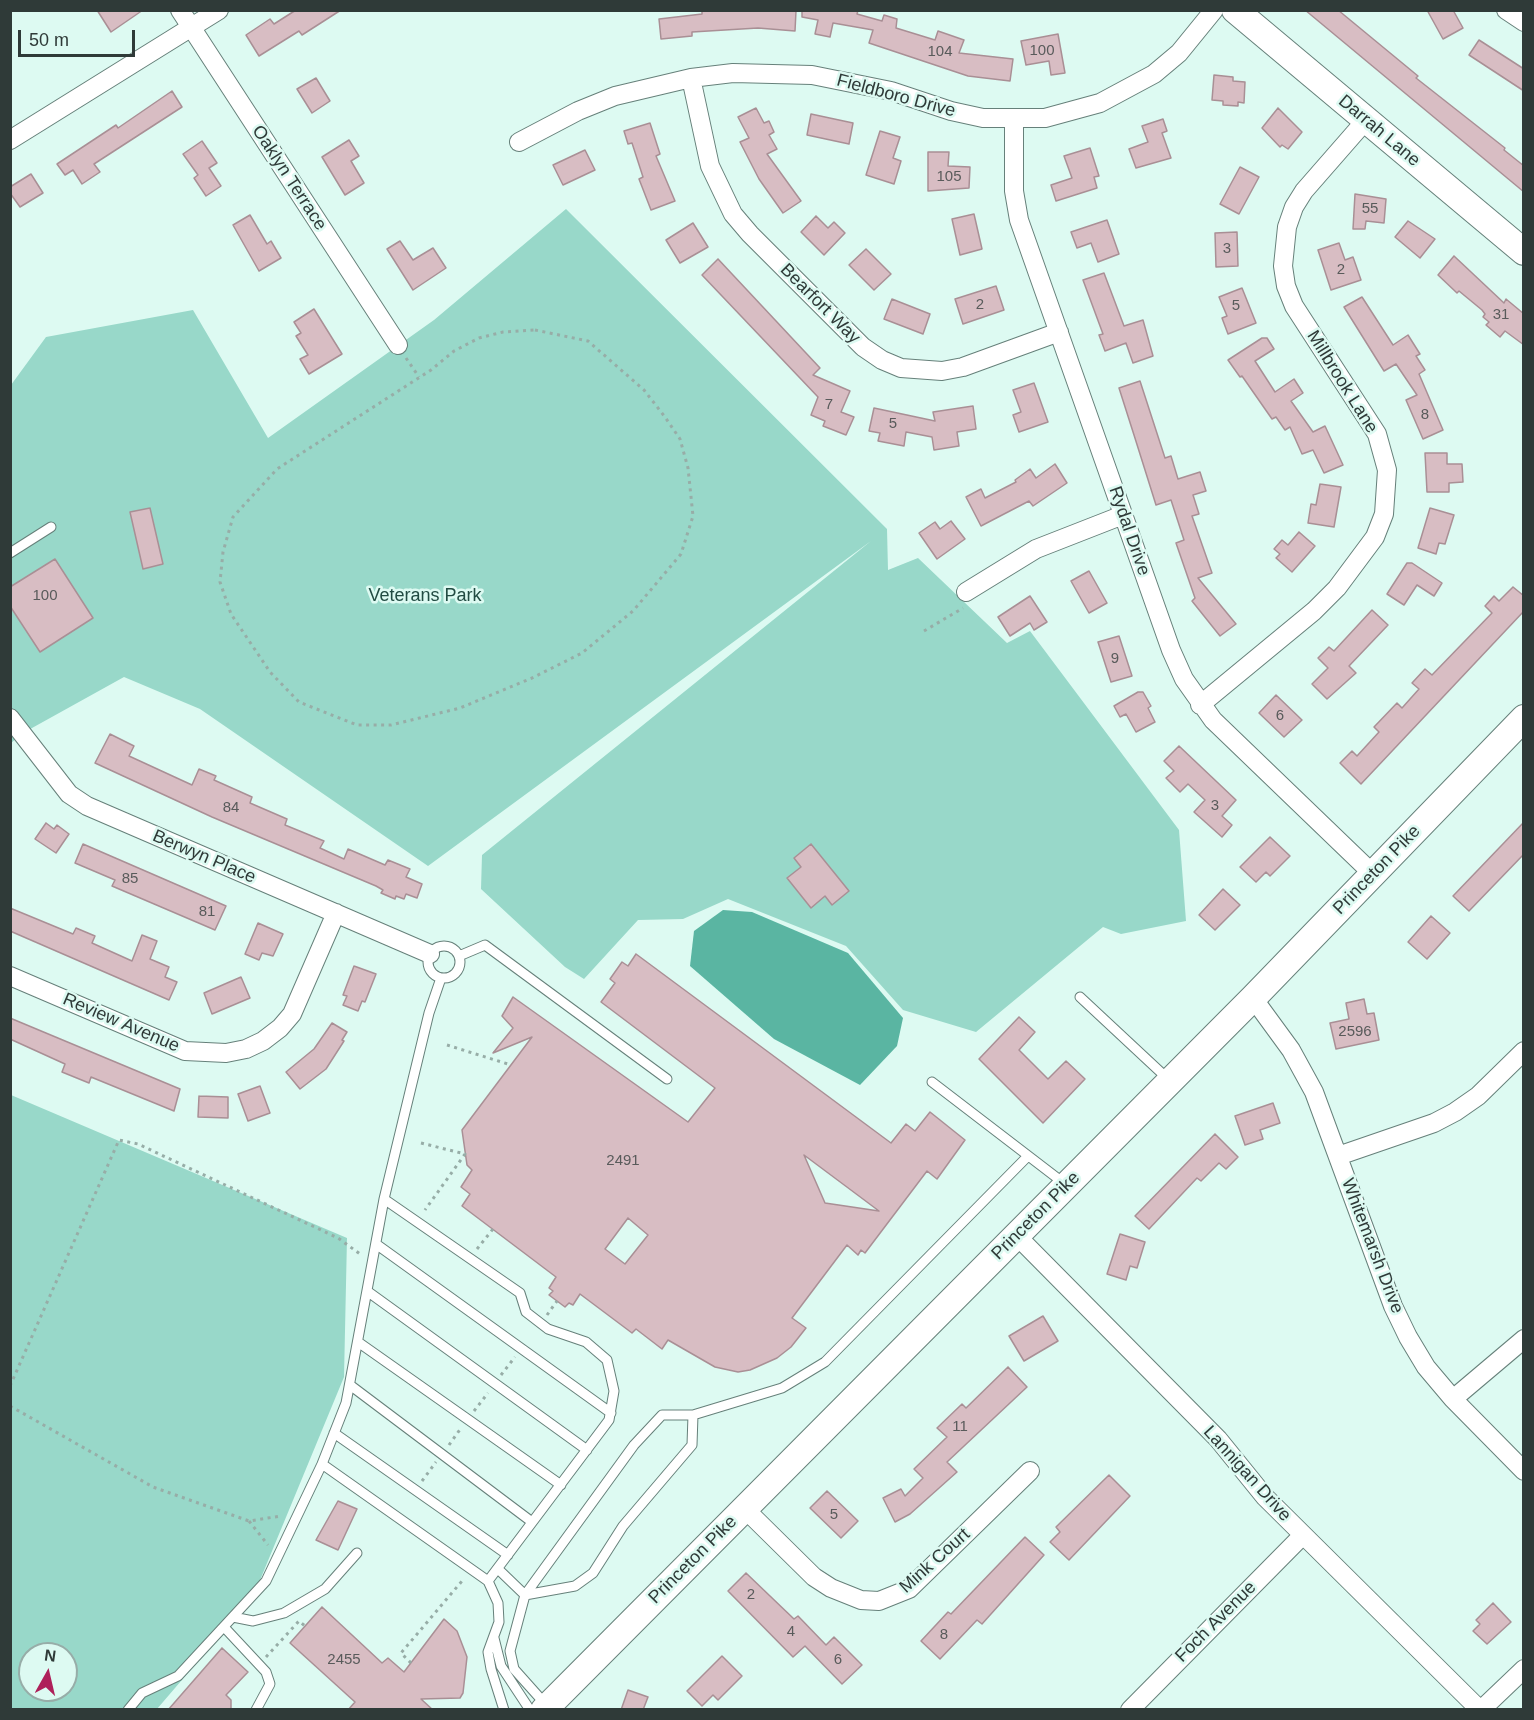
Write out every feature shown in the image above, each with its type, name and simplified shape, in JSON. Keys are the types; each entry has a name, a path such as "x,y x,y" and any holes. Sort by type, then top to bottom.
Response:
{"main road":[{"name":"Darrah Lane","path":"1235,10 1524,252"},
{"name":"Princeton Pike","path":"541,1708 745,1509 1067,1186 1524,718"}],"street":[{"name":"Oaklyn Terrace","path":"180,10 400,349"},
{"path":"10,141 219,10"},
{"name":"Fieldboro Drive","path":"519,142 578,111 615,96 691,78 762,73 812,75 891,91 951,111 983,118 1014,120 1073,112 1126,91 1154,74 1179,52 1214,10"},
{"path":"1506,10 1524,22"},
{"name":"Bearfort Way","path":"691,78 710,166 733,214 863,348 901,368 942,371 963,367 1059,332"},
{"name":"Rydal Drive","path":"1014,120 1012,168 1019,220 1171,650 1184,680 1213,720 1373,874"},
{"name":"Millbrook Lane","path":"1200,705 1314,611 1337,588 1375,537 1383,514 1387,492 1387,470 1377,434 1294,306 1286,286 1283,266 1287,227 1294,207 1304,192 1366,120"},
{"path":"966,592 1036,549 1123,515"},
{"name":"Berwyn Place","path":"10,718 77,800 430,954"},
{"name":"Review Avenue","path":"10,976 185,1052 226,1053 263,1041 292,1014 336,914"},
{"name":"Whitemarsh Drive","path":"1253,998 1291,1050 1308,1080 1393,1306 1426,1367 1453,1400 1524,1470"},
{"path":"1338,1156 1434,1123 1455,1112 1478,1096 1524,1051"},
{"name":"Lannigan Drive","path":"1017,1236 1218,1439 1264,1497 1481,1710"},
{"path":"1453,1400 1524,1339"},
{"name":"Mink Court","path":"745,1509 814,1577 831,1588 861,1600 879,1601 909,1589 1030,1471"},
{"name":"Foch Avenue","path":"1130,1710 1303,1535"},
{"path":"1481,1710 1524,1669"}],"lane":[{"path":"10,553 51,527"},
{"path":"459,956 485,945 667,1079"},
{"path":"443,946 453,948 459,956 458,970 450,977 441,978 429,968 430,954 443,946"},
{"path":"128,1710 142,1693 178,1676 266,1581 322,1464 346,1403 384,1199 429,1013 441,978"},
{"path":"1080,998 1170,1082"},
{"path":"932,1082 1067,1186"},
{"path":"541,1708 514,1669 510,1651 525,1595 634,1445 662,1415 693,1415 782,1388 825,1362 1028,1156"},
{"path":"384,1199 520,1293 526,1312 548,1329 586,1342 607,1360 614,1391 609,1420 488,1581"},
{"path":"376,1244 610,1413"},
{"path":"367,1291 586,1450"},
{"path":"357,1342 561,1485"},
{"path":"350,1385 532,1522"},
{"path":"525,1595 575,1586 593,1573 623,1526 692,1445 693,1415"},
{"path":"334,1433 508,1555"},
{"path":"322,1464 488,1581 498,1603 499,1622 488,1652 504,1710"},
{"path":"233,1617 253,1621 284,1613 325,1588 357,1553"},
{"path":"498,1569 525,1595"},
{"path":"224,1627 259,1665 270,1684 256,1710"},
{"path":"494,1638 501,1666 541,1708"}],"path":[{"path":"535,330 588,341 644,390 680,439 688,468 693,516 681,554 657,586 633,611 582,653 532,678 460,708 391,725 357,725 299,702 270,672 231,614 220,582 223,552 233,517 277,469 419,377 454,351 479,338 503,332 535,330"},
{"path":"400,349 419,377"},
{"path":"924,631 972,603 966,592"},
{"path":"447,1045 511,1065"},
{"path":"10,1386 119,1140 138,1144 338,1238 360,1254"},
{"path":"421,1143 465,1154 425,1210"},
{"path":"477,1249 493,1229"},
{"path":"10,1406 153,1487 249,1521 281,1516"},
{"path":"249,1521 268,1545"},
{"path":"411,1663 401,1653 462,1581"},
{"path":"259,1665 299,1620 305,1626"}],"green space":[{"name":"Veterans Park","path":"566,209 887,529 888,570 918,558 1007,643 1030,631 1179,830 1186,921 1121,934 1103,927 976,1032 903,1010 846,946 728,899 683,919 638,920 584,979 565,967 481,889 482,855 871,541 428,866 200,709 124,677 23,733 11,743 11,385 46,337 193,310 268,438 434,320"},
{"path":"11,1095 347,1238 344,1377 253,1597 157,1709 11,1709"}],"shaded area":[{"path":"723,910 752,912 848,953 903,1018 897,1046 860,1085 774,1039 690,966 694,931"}],"building":[{"path":"97,10 143,10 111,32"},
{"path":"296,10 341,10 302,35 299,31 259,56 246,35 270,19 274,24"},
{"path":"802,10 858,10 857,14 882,21 884,15 897,19 896,28 935,40 938,31 964,40 959,53 1013,59 1010,81 968,76 869,43 873,30 833,23 830,37 815,34 818,20 802,17"},
{"path":"1305,10 1338,10 1418,76 1416,78 1505,148 1504,150 1524,166 1524,192"},
{"path":"1427,10 1453,10 1463,28 1443,39"},
{"path":"702,11 796,11 795,31 758,28 692,32 692,36 661,39 659,19 702,14"},
{"path":"1058,34 1065,73 1051,75 1049,61 1026,65 1021,41"},
{"path":"1479,40 1524,69 1524,91 1469,55"},
{"path":"1214,75 1233,77 1233,81 1245,82 1244,103 1238,102 1238,106 1223,105 1223,101 1212,100"},
{"path":"316,78 330,101 312,113 297,89"},
{"path":"172,91 182,107 94,164 100,172 82,184 73,170 65,175 57,164 116,125 118,128"},
{"path":"756,108 764,123 769,121 774,132 769,135 777,149 767,154 801,201 783,213 759,179 740,142 749,138 738,117"},
{"path":"1278,108 1302,132 1288,149 1282,145 1280,147 1262,128"},
{"path":"811,114 853,123 849,144 807,135"},
{"path":"1163,119 1167,131 1162,133 1171,158 1136,168 1129,149 1148,142 1142,126"},
{"path":"650,123 660,154 656,156 675,201 651,210 639,179 643,177 632,143 628,144 624,131"},
{"path":"880,131 900,137 893,158 901,161 894,184 866,175"},
{"path":"349,140 359,156 351,161 364,183 345,195 322,157"},
{"path":"202,141 217,163 209,168 221,186 206,196 194,178 198,175 183,154"},
{"path":"1090,148 1099,176 1094,177 1097,188 1056,201 1051,185 1072,178 1064,156"},
{"path":"585,150 595,170 563,185 553,165"},
{"path":"928,152 949,152 948,166 970,167 969,188 928,191"},
{"path":"1240,167 1259,177 1239,214 1220,204"},
{"path":"31,174 43,193 20,207 10,193 10,187"},
{"path":"1355,194 1386,199 1384,223 1366,221 1365,229 1353,229"},
{"path":"974,214 982,249 960,255 952,219"},
{"path":"250,215 267,244 271,241 281,258 259,271 233,225"},
{"path":"816,216 828,228 834,222 845,233 824,255 801,232"},
{"path":"1107,220 1119,254 1098,262 1091,243 1077,248 1071,232"},
{"path":"1408,221 1435,239 1420,258 1395,237"},
{"path":"693,223 708,247 680,263 666,240"},
{"path":"1237,232 1238,266 1216,267 1215,233"},
{"path":"400,241 413,260 433,248 446,268 413,290 387,249"},
{"path":"1339,243 1345,260 1353,257 1361,280 1331,290 1318,250"},
{"path":"866,249 891,274 874,290 849,265"},
{"path":"1454,256 1504,303 1506,299 1524,314 1524,345 1505,331 1500,337 1486,325 1489,322 1483,317 1485,314 1482,310 1459,291 1457,293 1438,275"},
{"path":"718,259 820,368 813,375 850,391 841,412 854,417 846,435 823,426 825,421 811,415 818,397 702,275"},
{"path":"1104,273 1124,326 1143,320 1153,356 1133,363 1126,343 1105,351 1099,335 1103,334 1083,280"},
{"path":"996,286 1004,310 963,324 955,299"},
{"path":"1242,288 1256,323 1228,334 1222,318 1227,316 1219,297"},
{"path":"1362,297 1393,345 1408,335 1420,354 1416,356 1425,370 1419,374 1443,430 1423,439 1406,400 1417,395 1396,364 1384,371 1344,307"},
{"path":"892,299 930,314 923,334 884,319"},
{"path":"314,309 342,354 309,374 300,359 308,355 296,336 301,333 294,322"},
{"path":"1262,338 1267,338 1274,349 1255,361 1275,392 1294,379 1303,393 1291,401 1313,432 1325,426 1343,465 1324,473 1313,450 1302,454 1290,427 1285,430 1276,417 1272,419 1228,360"},
{"path":"1140,381 1165,458 1171,456 1178,479 1200,472 1206,491 1193,495 1199,514 1192,516 1212,573 1198,578 1236,624 1220,636 1192,601 1195,598 1176,543 1184,540 1171,500 1156,505 1119,388"},
{"path":"1034,383 1048,422 1019,432 1013,415 1021,412 1013,390"},
{"path":"973,406 976,429 957,432 959,446 934,450 932,437 906,432 904,446 878,441 880,433 869,431 874,408 935,421 933,412"},
{"path":"1425,453 1447,453 1447,464 1462,464 1463,482 1449,483 1449,492 1427,492"},
{"path":"1055,464 1067,483 1033,506 1029,501 981,526 966,497 981,489 985,498 1016,482 1015,480 1030,469 1036,478"},
{"path":"1320,484 1341,487 1334,527 1308,523 1311,504 1316,505"},
{"path":"150,508 163,564 143,569 130,512"},
{"path":"1430,508 1454,515 1445,544 1439,543 1436,554 1418,548"},
{"path":"951,521 965,539 937,559 919,533 935,522 940,529"},
{"path":"1299,532 1315,546 1292,572 1276,558 1280,554 1274,549 1282,540 1288,545"},
{"path":"55,559 93,618 40,652 10,606 10,587"},
{"path":"1407,563 1412,563 1442,583 1434,596 1417,585 1404,605 1387,594"},
{"path":"1089,571 1107,603 1089,613 1071,581"},
{"path":"1513,587 1524,596 1524,611 1361,784 1340,763 1352,751 1357,756 1379,732 1374,727 1397,703 1402,708 1419,689 1412,683 1425,669 1432,675 1492,613 1485,606 1494,596 1499,601"},
{"path":"1030,596 1047,622 1034,630 1030,623 1010,636 998,617"},
{"path":"1372,610 1388,625 1349,666 1356,673 1327,699 1312,684 1328,668 1318,658 1329,647 1334,651"},
{"path":"1119,636 1132,676 1111,682 1098,642"},
{"path":"1138,692 1143,692 1151,706 1148,708 1155,722 1136,732 1126,714 1120,717 1114,706"},
{"path":"1276,695 1302,720 1284,737 1259,713"},
{"path":"110,734 134,746 129,756 192,785 199,769 216,776 214,780 252,797 250,803 287,819 285,825 324,841 320,848 344,859 348,849 385,865 388,860 410,869 406,877 422,884 417,898 406,894 404,899 396,896 395,899 381,893 383,890 376,886 212,817 95,763"},
{"path":"1179,746 1236,800 1222,816 1232,825 1222,837 1194,812 1205,800 1188,784 1180,792 1166,778 1174,771 1164,761"},
{"path":"1524,822 1524,854 1469,911 1453,896"},
{"path":"46,823 54,829 57,825 69,834 56,853 35,839"},
{"path":"1270,837 1290,856 1270,876 1266,872 1256,882 1240,867"},
{"path":"83,844 226,906 215,930 112,886 115,880 75,863"},
{"path":"811,844 849,891 832,905 825,896 811,908 787,878 801,867 794,858"},
{"path":"1223,889 1240,905 1215,930 1199,915"},
{"path":"10,908 73,934 76,928 95,936 92,943 132,961 142,935 157,941 150,959 169,967 165,977 177,982 169,1000 10,931"},
{"path":"1431,916 1450,933 1427,959 1408,942"},
{"path":"258,923 283,934 273,956 262,953 259,960 245,954"},
{"path":"636,954 891,1143 906,1124 915,1131 930,1112 965,1140 937,1179 927,1171 865,1253 861,1250 858,1255 847,1245 792,1318 806,1328 791,1347 777,1358 750,1370 738,1372 715,1367 668,1340 662,1349 636,1329 632,1333 580,1294 573,1305 569,1303 565,1307 549,1295 553,1291 549,1288 556,1277 462,1206 470,1194 461,1187 472,1170 467,1165 462,1130 532,1037 493,1053 513,1028 502,1016 513,997 688,1122 715,1088 601,1002 615,983 610,979 622,962 628,966","holes":["804,1155 879,1211 825,1203","628,1218 648,1235 625,1264 605,1249"]},
{"path":"354,966 376,974 365,1002 362,1001 358,1011 343,1005 347,996 343,995"},
{"path":"241,977 250,998 212,1014 204,993"},
{"path":"1364,999 1367,1014 1374,1013 1379,1040 1336,1049 1330,1023 1349,1019 1346,1003"},
{"path":"1019,1017 1035,1032 1019,1050 1048,1079 1066,1061 1085,1079 1043,1123 979,1059"},
{"path":"10,1018 180,1089 174,1111 91,1077 89,1083 62,1072 65,1064 10,1039"},
{"path":"332,1023 347,1032 342,1040 344,1041 326,1069 300,1089 286,1072 314,1049"},
{"path":"260,1086 270,1113 248,1121 238,1094"},
{"path":"199,1096 228,1097 228,1118 198,1117"},
{"path":"1273,1103 1280,1123 1260,1130 1263,1139 1245,1145 1235,1116"},
{"path":"1215,1134 1238,1157 1226,1169 1219,1163 1201,1181 1197,1178 1149,1229 1135,1216"},
{"path":"1120,1234 1145,1242 1137,1268 1130,1266 1126,1280 1107,1274"},
{"path":"1043,1316 1058,1341 1024,1361 1009,1336"},
{"path":"1008,1367 1027,1387 947,1462 957,1472 910,1514 895,1522 883,1498 901,1489 905,1496 923,1478 914,1469 947,1437 937,1428 962,1404 966,1408"},
{"path":"1109,1475 1130,1496 1069,1560 1050,1542 1060,1532 1056,1527"},
{"path":"827,1491 858,1521 841,1538 810,1508"},
{"path":"338,1501 357,1509 338,1550 316,1540"},
{"path":"1025,1537 1044,1555 982,1624 977,1620 940,1659 921,1641 948,1612 951,1614"},
{"path":"746,1573 794,1619 798,1616 826,1645 834,1637 862,1665 842,1684 805,1646 793,1657 728,1591"},
{"path":"1493,1603 1511,1622 1487,1644 1473,1631 1480,1624 1476,1620"},
{"path":"322,1607 382,1663 388,1658 404,1672 444,1619 457,1631 467,1657 463,1693 460,1698 421,1699 433,1710 348,1710 355,1702 290,1643"},
{"path":"222,1648 248,1672 226,1695 231,1700 231,1710 168,1710"},
{"path":"722,1656 742,1676 718,1700 713,1695 702,1706 687,1691"},
{"path":"628,1690 648,1697 643,1710 621,1710"}]}
